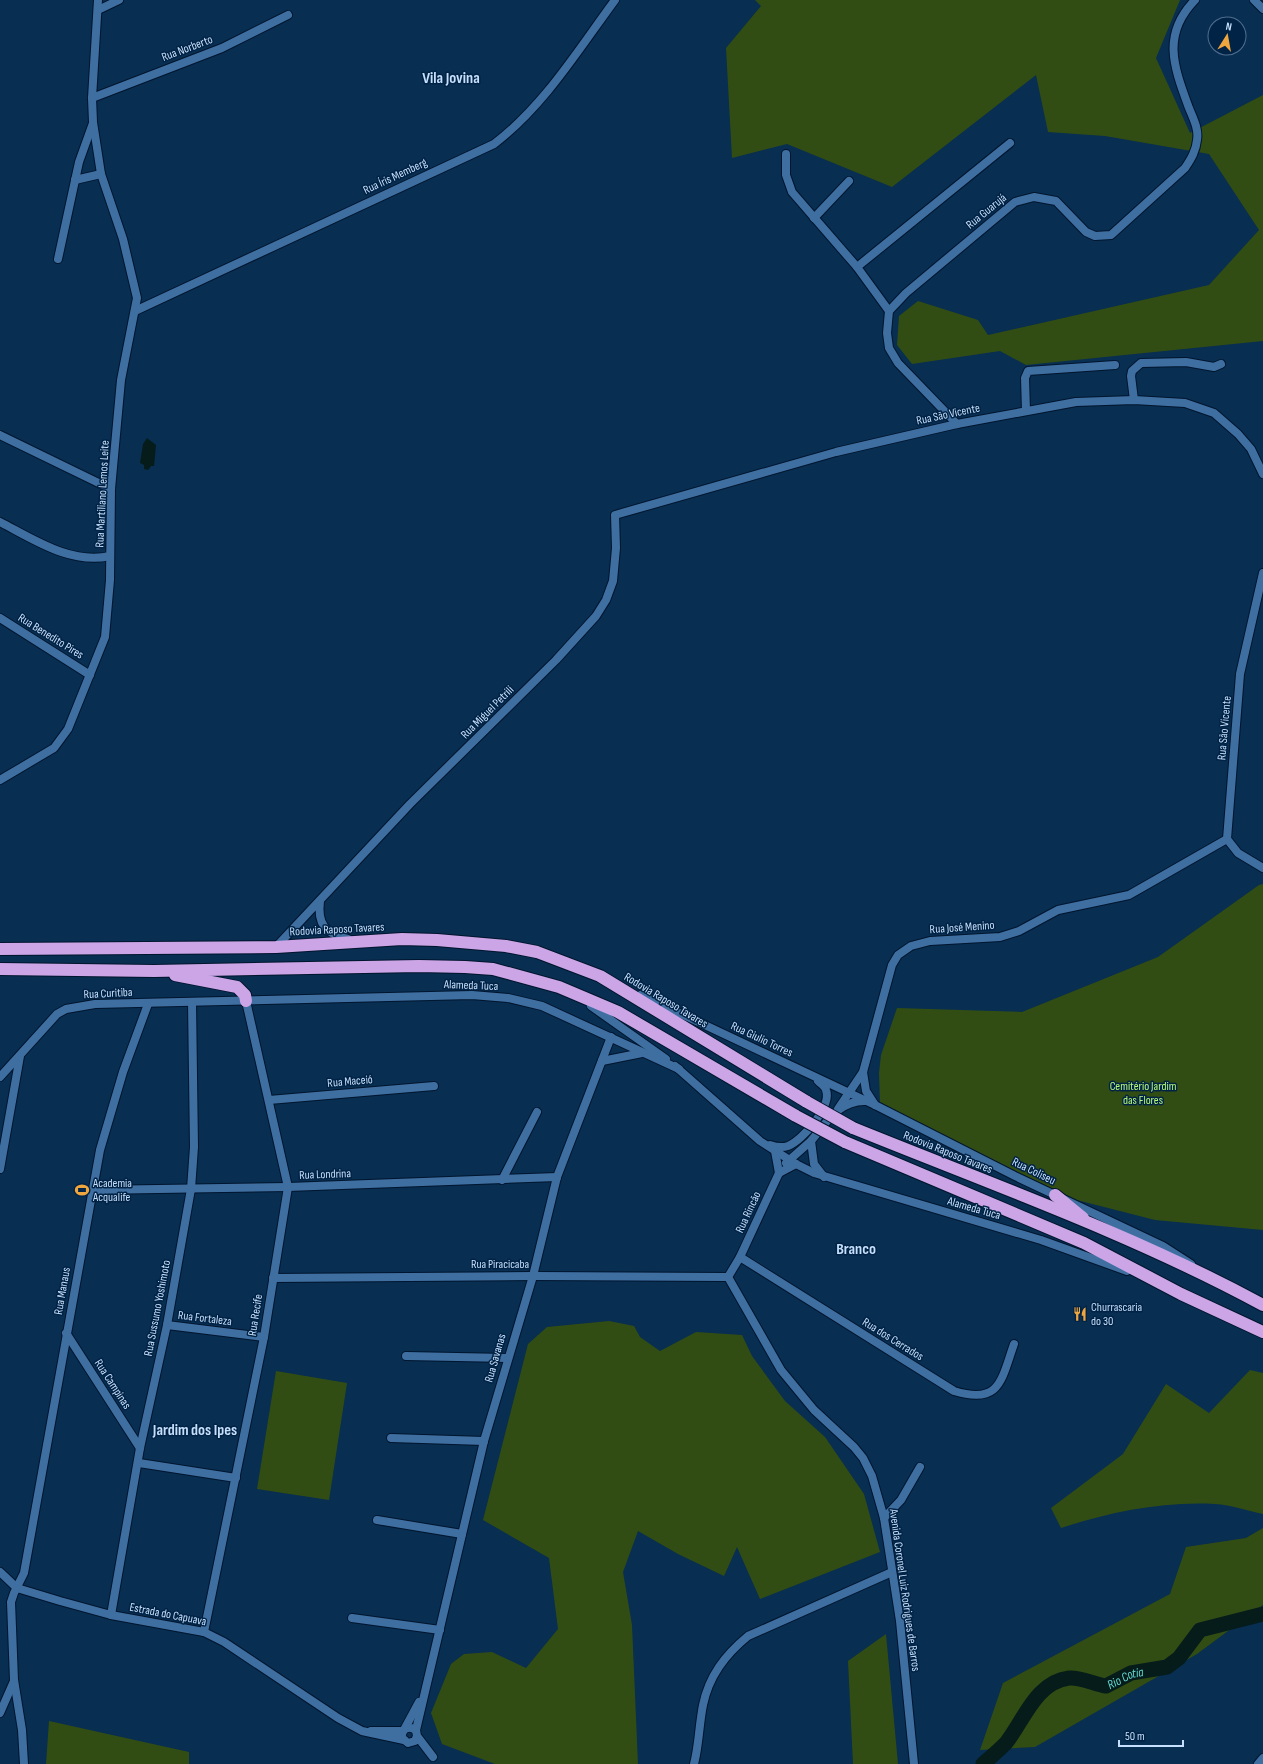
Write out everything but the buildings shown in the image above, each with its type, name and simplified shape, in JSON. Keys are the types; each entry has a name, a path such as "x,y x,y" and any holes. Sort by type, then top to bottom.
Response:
{"highway":[{"name":"Rodovia Raposo Tavares","path":"0,949 276,947 361,943 402,939 437,940 506,946 537,952 600,976 807,1102 853,1128 1092,1225 1207,1275 1263,1305"},
{"path":"0,969 154,971 411,966 465,967 493,970 559,986 618,1012 796,1116 845,1142 900,1167 1037,1222 1084,1243 1153,1280 1263,1332"},
{"path":"154,971 237,987 245,995 246,1001"},
{"path":"1055,1195 1092,1225"}],"street":[{"name":"Rua Martiliano Lemos Leite","path":"0,780 54,748 60,742 68,729 105,637 109,603 112,489 121,380 137,298 132,272 101,174 93,122 92,98 98,0"},
{"path":"98,10 119,0"},
{"name":"Rua Íris Memberg","path":"135,311 494,144 515,128 534,109 615,0"},
{"name":"Rua Guarujá","path":"889,311 906,293 1015,202 1034,197 1056,201 1086,232 1095,236 1111,235 1185,168 1194,155 1197,139 1196,125 1177,77 1172,54 1174,32 1181,16 1195,0"},
{"path":"1254,0 1263,9"},
{"name":"Rua Norberto","path":"92,98 222,48 288,15"},
{"name":"Rua Martiliano Lemos Leite","path":"58,259 82,150 93,122"},
{"path":"857,267 1010,143"},
{"path":"786,154 785,166 788,184 792,192 857,267 889,311 887,333 889,348 898,363 957,424"},
{"path":"75,180 101,174"},
{"path":"814,218 849,182"},
{"path":"1134,400 1131,376 1135,368 1142,363 1186,362 1214,367 1221,364"},
{"path":"1026,411 1024,378 1028,371 1115,365"},
{"name":"Rua São Vicente","path":"615,515 836,452 957,424 1076,402 1134,400 1185,402 1214,413 1238,434 1252,449 1263,474"},
{"path":"0,435 112,489"},
{"name":"Rua Miguel Petrili","path":"276,947 295,928 305,914 320,901 410,804 556,660 596,616 606,600 613,582 616,548 615,515"},
{"path":"0,522 51,549 85,558 98,559 110,556"},
{"name":"Rua São Vicente","path":"1227,839 1240,674 1263,573"},
{"name":"Rua Benedito Pires","path":"0,618 90,675"},
{"path":"1227,839 1238,853 1263,868"},
{"name":"Rua José Menino","path":"837,1111 848,1092 861,1075 892,965 898,955 910,946 930,941 1000,937 1019,931 1058,910 1128,895 1227,839"},
{"path":"320,901 318,916 328,930 335,936 361,943"},
{"name":"Rua Giulio Torres","path":"600,976 848,1092"},
{"name":"Alameda Tuca","path":"559,986 602,1012 679,1069 760,1141 793,1162 824,1177 1041,1240 1153,1280"},
{"name":"Alameda Tuca","path":"246,1001 472,995 494,997 542,1006 679,1069"},
{"name":"Rua Curitiba","path":"0,1077 51,1019 66,1009 95,1004 246,1001"},
{"name":"Rua Recife","path":"204,1632 264,1337 288,1187 246,1001"},
{"name":"Rua Sussumo Yoshimoto","path":"111,1615 139,1463 140,1448 167,1325 191,1189 194,1147 192,1002"},
{"name":"Rua Manaus","path":"24,1764 22,1730 14,1680 11,1602 24,1573 66,1333 102,1144 123,1072 148,1004"},
{"name":"Rua Savanas","path":"415,1736 484,1441 532,1276 557,1177 611,1037"},
{"path":"602,1061 644,1053"},
{"path":"0,1169 20,1056"},
{"path":"837,1087 861,1075"},
{"name":"Rua José Menino","path":"861,1075 866,1091 875,1105"},
{"path":"760,1141 776,1147 786,1147 794,1143 806,1132 823,1109 827,1100 824,1086 812,1076"},
{"name":"Rua Maceió","path":"269,1100 434,1086"},
{"name":"Rua Coliseu","path":"848,1092 1055,1195 1163,1246 1207,1275"},
{"path":"775,1151 779,1173 793,1162 837,1111 856,1101 866,1101"},
{"path":"502,1180 537,1112"},
{"path":"811,1141 814,1164 824,1177"},
{"name":"Rua Rincão","path":"728,1277 740,1256 779,1173"},
{"name":"Rua Londrina","path":"93,1190 288,1187 557,1177"},
{"name":"Rua dos Cerrados","path":"740,1256 954,1391 970,1396 987,1395 996,1388 1002,1377 1014,1344"},
{"name":"Rua Piracicaba","path":"273,1278 532,1276 728,1277"},
{"name":"Avenida Coronel Luiz Rodrigues de Barros","path":"728,1277 781,1370 814,1410 854,1447 863,1458 872,1476 884,1518 900,1622 914,1764"},
{"name":"Rua Fortaleza","path":"167,1325 264,1337"},
{"name":"Rua Campinas","path":"66,1333 140,1448"},
{"path":"406,1356 507,1358"},
{"path":"391,1438 484,1441"},
{"path":"139,1463 236,1478"},
{"path":"884,1518 901,1500 920,1467"},
{"path":"377,1520 462,1534"},
{"name":"Estrada do Capuava","path":"0,1572 17,1588 111,1615 204,1632 224,1642 338,1718 362,1731 404,1740 408,1743 415,1736"},
{"path":"694,1764 698,1747 703,1704 721,1662 733,1649 748,1636 892,1572"},
{"path":"352,1618 440,1630"},
{"path":"0,1713 14,1680"},
{"name":"Rua Savanas","path":"404,1730 424,1693"},
{"name":"Estrada do Capuava","path":"362,1731 404,1730 408,1727 439,1764"},
{"path":"404,1730 402,1736 404,1740"},
{"path":"1258,1764 1263,1758"}],"green space":[{"path":"755,0 1180,0 1156,58 1190,133 1263,95 1263,341 1026,365 1000,351 912,364 897,345 899,316 918,301 978,320 988,335 1209,285 1259,230 1209,154 1105,136 1048,132 1036,75 892,187 787,144 732,158 726,48 761,6"},
{"name":"Cemitério Jardim das Flores","path":"1263,884 1263,1230 1155,1220 1065,1197 880,1103 879,1073 881,1055 897,1008 1022,1012 1158,957 1259,885"},
{"path":"609,1321 634,1326 640,1337 660,1351 696,1332 742,1335 752,1356 785,1401 825,1437 864,1494 880,1552 760,1599 737,1547 724,1576 678,1554 638,1531 623,1572 632,1625 638,1764 495,1764 442,1744 431,1713 451,1664 464,1654 492,1652 526,1668 558,1629 549,1558 483,1520 528,1344 547,1327"},
{"path":"1250,1370 1263,1373 1263,1514 1215,1504 1176,1504 1137,1509 1098,1517 1061,1528 1051,1508 1123,1454 1166,1384 1209,1413"},
{"path":"276,1371 347,1383 329,1500 257,1489"},
{"path":"1263,1528 1263,1605 1197,1654 1035,1747 980,1750 1003,1683 1170,1594 1186,1547 1246,1538"},
{"path":"886,1634 898,1764 853,1764 848,1661"},
{"path":"49,1721 189,1752 189,1764 46,1764"}],"shaded area":[{"path":"147,438 156,445 154,466 151,466 148,470 144,469 144,465 140,463 143,444"}],"waterway":[{"name":"Rio Cotia","path":"983,1764 1006,1743 1039,1694 1058,1681 1074,1678 1106,1686 1131,1673 1167,1667 1179,1658 1200,1630 1263,1614"}],"place":[{"name":"Academia Acqualife","path":"82,1190"},
{"name":"Churrascaria do 30","path":"1080,1314"}],"district":[{"name":"Vila Jovina","path":"451,77"},
{"name":"Branco","path":"856,1248"},
{"name":"Jardim dos Ipes","path":"195,1429"}]}
